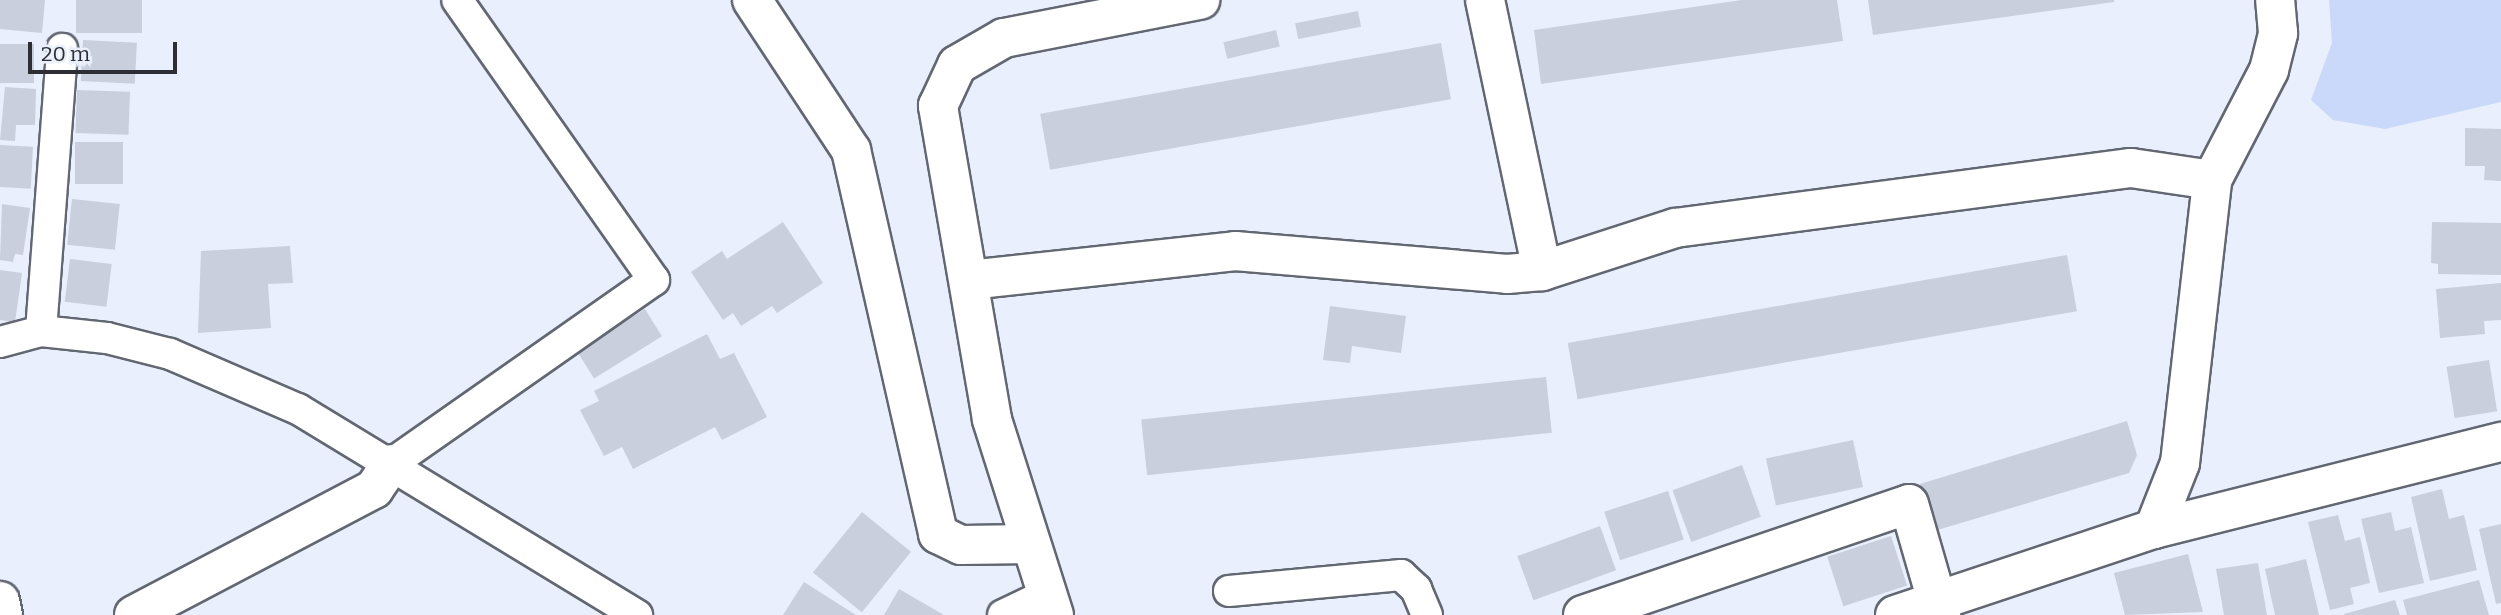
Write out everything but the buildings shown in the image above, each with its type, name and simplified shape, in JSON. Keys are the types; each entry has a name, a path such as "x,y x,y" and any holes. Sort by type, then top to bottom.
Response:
{"street":[{"path":"752,0 851,150 938,534 961,545 1031,544"},
{"path":"1050,605 992,419 938,106 957,65 1004,38 1200,0"},
{"path":"1485,0 1542,271"},
{"path":"2154,529 2180,463 2212,180 2269,70 2278,33 2275,0"},
{"path":"969,280 1235,251 1507,274 1542,271 1689,226 2131,168 2212,180"},
{"path":"1895,615 1939,607 2154,529 2501,442"},
{"path":"134,615 374,489 391,464"},
{"path":"1583,615 1909,504 1939,607"},
{"path":"0,601 3,615"}],"lane":[{"path":"391,464 654,280 457,0"},
{"path":"41,331 62,48"},
{"path":"0,342 41,331 107,338 170,354 298,410 637,615"},
{"path":"1229,591 1401,575 1416,589 1427,615"},
{"path":"1003,615 1050,605"}],"shaded area":[{"path":"2329,0 2501,0 2501,102 2385,129 2333,120 2311,100 2332,43"}]}
